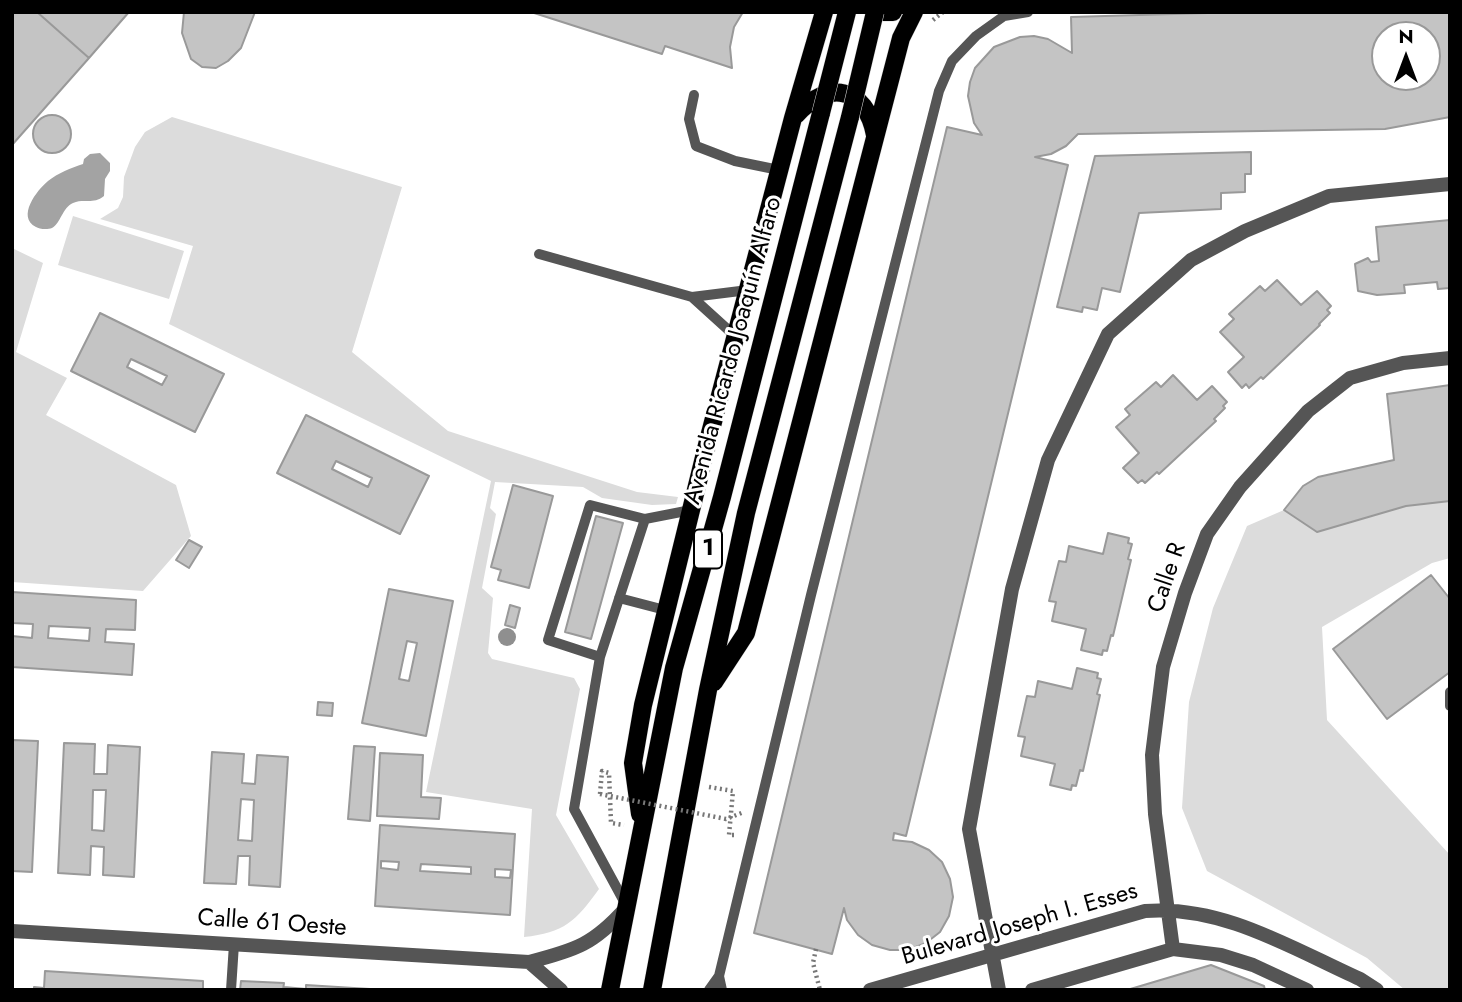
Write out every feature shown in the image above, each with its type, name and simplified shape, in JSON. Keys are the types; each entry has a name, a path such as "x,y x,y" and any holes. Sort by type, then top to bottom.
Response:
{"main road":[{"path":"642,827 633,763 643,705 735,337 824,12"},
{"name":"Avenida Ricardo Joaquín Alfaro","path":"610,990 674,668 726,484 847,12"},
{"name":"1","path":"652,990 746,513 875,12"},
{"path":"881,12 893,12"},
{"path":"709,690 746,633 901,38 914,12"},
{"path":"793,118 808,102 825,93 844,93 860,102 872,117 875,135"}],"street":[{"path":"999,990 969,830 1012,589 1048,460 1108,334 1191,260 1245,231 1328,196 1450,184"},
{"name":"Calle R","path":"1173,949 1155,814 1152,755 1163,667 1185,593 1207,534 1240,487 1299,420 1350,377 1403,363 1450,358"},
{"name":"Calle 61 Oeste","path":"12,931 529,962 561,954 587,943 607,930 627,907"},
{"name":"Bulevard Joseph I. Esses","path":"870,990 1145,911 1168,909 1201,913 1239,923 1360,979 1377,990"},
{"path":"1032,990 1173,949 1221,954 1253,965 1307,990"},
{"path":"529,962 561,990"}],"lane":[{"path":"709,990 719,976 814,582 939,91 951,61 975,36 1003,16 1028,12"},
{"path":"694,95 689,119 696,146 735,161 779,170"},
{"path":"539,254 692,297 748,290"},
{"path":"692,297 735,337"},
{"path":"600,657 548,640 590,505 645,519 691,510"},
{"path":"627,907 574,808 600,657 645,519"},
{"path":"619,598 665,610"},
{"path":"1450,692 1450,706"},
{"path":"231,990 234,944"},
{"path":"719,976 722,990"}],"path":[{"path":"611,823 609,773 602,771 600,794 726,819 744,812 743,823"},
{"path":"733,791 729,835 742,834"},
{"path":"816,949 813,963 820,990"}],"shaded area":[{"path":"172,117 402,187 352,352 448,431 637,492 678,497 676,504 652,505 602,498 583,487 495,482 490,508 496,514 482,588 493,598 488,653 492,659 574,678 580,689 556,815 599,889 568,924 549,932 524,937 532,809 426,792 491,481 169,324 193,246 100,219 118,208 123,197 124,177 135,147 145,132"},
{"path":"100,153 110,163 104,196 96,200 73,203 66,208 52,228 39,228 30,223 30,204 44,185 60,173 83,164 90,154"},
{"path":"73,216 184,251 169,299 58,265"},
{"path":"12,248 43,263 16,352 67,378 46,415 176,485 191,536 143,591 12,582"},
{"path":"1450,501 1450,558 1432,563 1322,627 1327,720 1450,855 1450,990 1405,990 1367,958 1207,871 1182,808 1189,702 1213,608 1247,526 1284,510 1317,532 1406,506"}],"building":[{"path":"12,12 37,12 89,58 12,145"},
{"path":"37,12 129,12 89,58"},
{"path":"184,12 255,12 241,48 216,68 202,67 191,59 182,33"},
{"path":"531,12 743,12 734,27 730,47 732,68 665,46 662,54"},
{"path":"1242,12 1450,12 1450,117 1385,129 1078,134 1066,146 1051,154 1035,157 1068,165 906,836 894,833 893,840 912,842 929,850 942,862 950,879 953,897 949,916 940,932 926,943 908,950 890,950 872,945 858,935 847,920 844,908 832,954 754,933 947,127 982,135 974,123 968,96 975,68 994,47 1020,37 1034,36 1048,39 1072,53 1071,17"},
{"path":"52,115 65,121 71,134 65,147 52,153 39,147 33,134 39,121"},
{"path":"1251,152 1251,174 1245,174 1245,192 1221,193 1221,209 1139,213 1120,292 1102,288 1097,310 1083,307 1082,312 1057,307 1095,156"},
{"path":"1450,220 1450,288 1438,289 1437,282 1404,285 1405,293 1377,295 1358,291 1355,264 1368,258 1371,262 1379,261 1376,227"},
{"path":"1277,280 1301,305 1317,291 1331,306 1327,310 1330,313 1263,379 1261,377 1249,388 1246,384 1242,388 1228,372 1244,357 1220,332 1234,319 1229,314 1260,286 1265,291"},
{"path":"100,313 224,374 195,432 71,371","holes":["131,359 167,376 162,385 127,367"]},
{"path":"1173,375 1197,400 1212,386 1227,402 1214,419 1216,421 1159,474 1157,472 1145,483 1142,480 1138,483 1123,468 1139,453 1116,427 1130,415 1125,409 1156,382 1161,387"},
{"path":"1450,385 1450,501 1406,506 1317,532 1284,510 1303,486 1318,477 1394,460 1387,394"},
{"path":"306,415 429,476 400,534 277,473","holes":["336,461 372,478 368,487 332,469"]},
{"path":"513,485 553,496 529,588 498,580 501,570 491,567"},
{"path":"596,516 623,523 591,639 565,632"},
{"path":"1108,533 1129,538 1128,543 1132,544 1128,559 1131,560 1113,636 1111,635 1107,651 1103,650 1102,655 1081,650 1086,629 1052,621 1056,602 1049,601 1059,561 1066,562 1069,546 1103,554"},
{"path":"189,540 202,547 189,568 176,560"},
{"path":"1431,575 1450,599 1450,672 1387,719 1333,649"},
{"path":"389,589 453,601 426,736 362,723","holes":["407,641 417,643 409,681 399,679"]},
{"path":"12,592 136,600 135,630 106,629 105,642 134,644 132,675 12,667 12,636 32,638 33,624 12,623","holes":["49,626 90,628 89,641 48,638"]},
{"path":"510,605 520,608 515,628 505,625"},
{"path":"1077,668 1098,673 1097,678 1101,679 1083,771 1080,770 1076,786 1072,785 1071,790 1050,785 1055,764 1021,756 1025,737 1018,736 1027,696 1035,697 1038,681 1072,689"},
{"path":"318,702 333,703 332,716 317,715"},
{"path":"12,740 38,741 32,872 12,871"},
{"path":"64,743 95,744 94,774 107,774 108,745 140,747 134,877 103,875 104,847 91,846 90,875 58,873","holes":["93,790 106,790 104,831 92,830"]},
{"path":"354,746 375,747 370,821 348,819"},
{"path":"212,752 244,754 242,783 255,784 257,755 288,757 280,887 249,885 250,856 238,856 236,884 204,883","holes":["241,799 254,800 252,841 238,840"]},
{"path":"380,753 423,755 421,797 441,798 439,819 377,816"},
{"path":"380,825 515,834 510,915 375,906","holes":["381,861 399,862 398,870 381,868","421,864 471,867 471,874 420,871","495,869 511,870 510,878 495,877"]},
{"path":"1211,965 1264,986 1265,990 1127,990"},
{"path":"45,971 203,981 203,990 34,990 34,987 44,988"},
{"path":"241,981 284,983 283,990 240,990"},
{"path":"306,985 386,990 283,990 284,987 306,989"}]}
